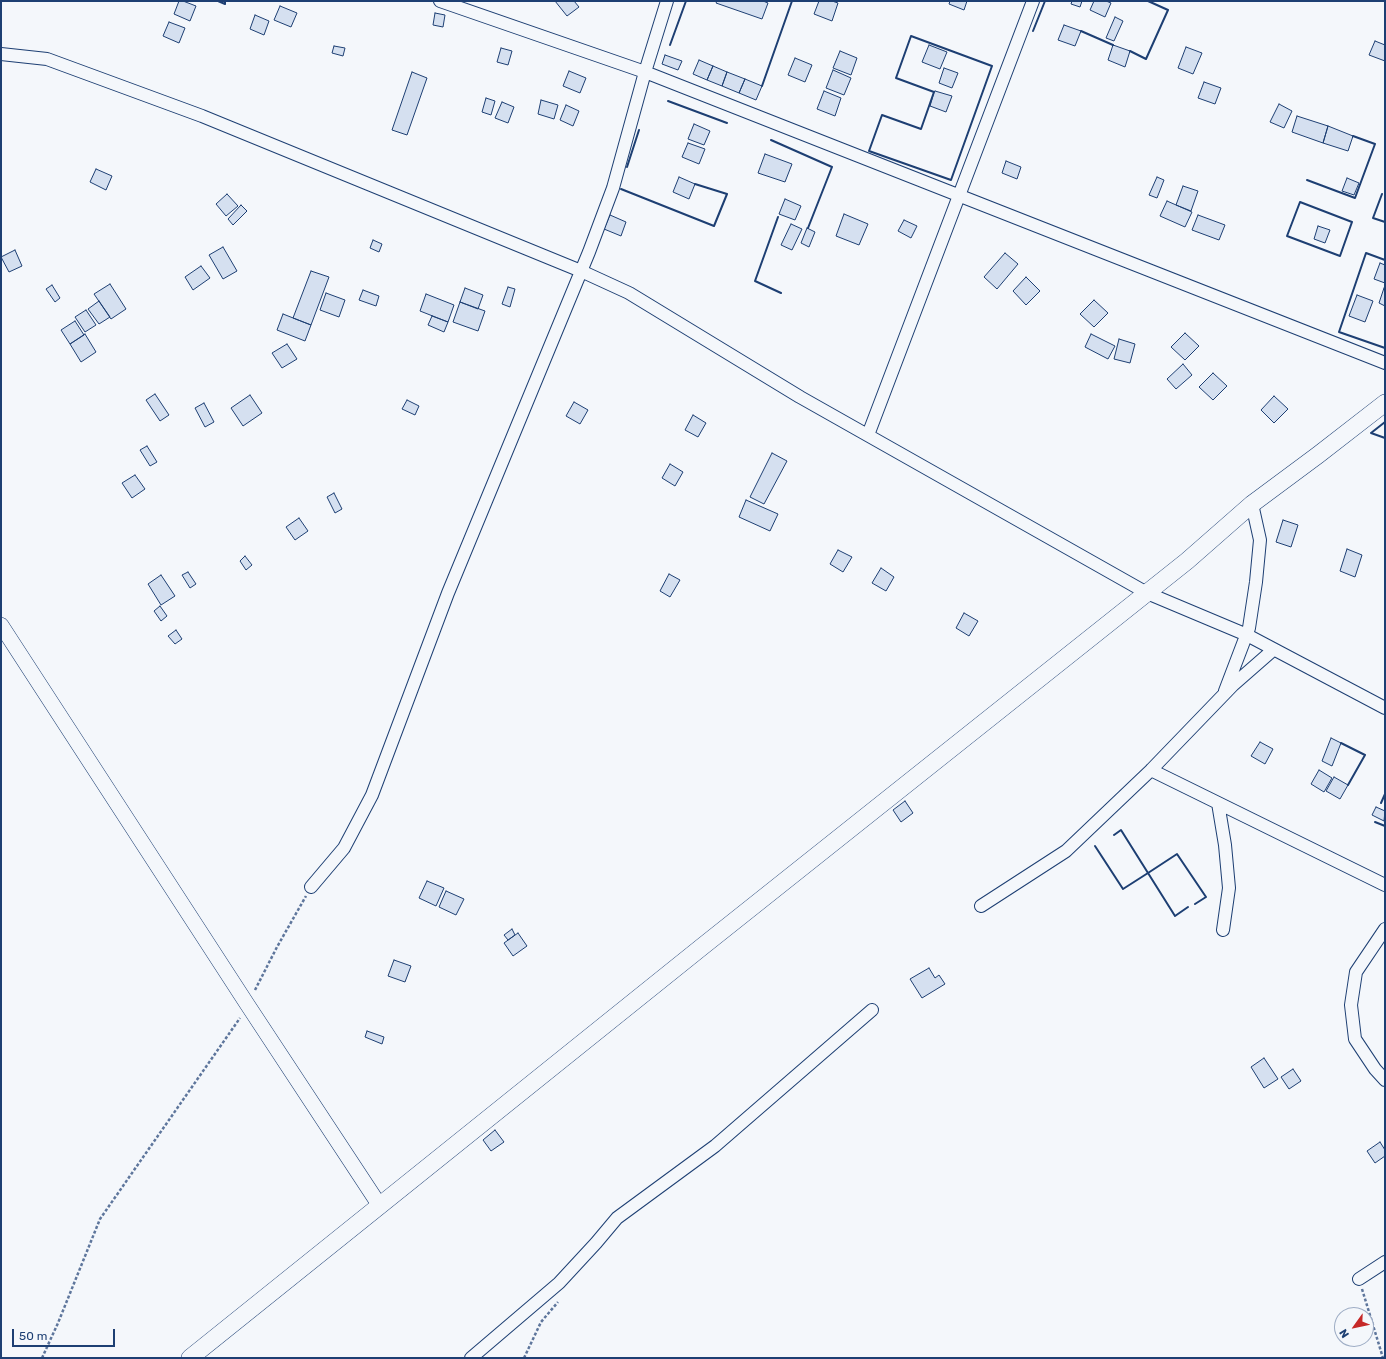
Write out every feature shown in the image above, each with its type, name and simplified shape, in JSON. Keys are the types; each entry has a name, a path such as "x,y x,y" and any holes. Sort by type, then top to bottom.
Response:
{"main road":[{"path":"190,1358 703,946 1187,561 1252,504 1385,403"}],"street":[{"path":"440,1 645,72 1385,363"},
{"path":"311,887 344,848 372,795 448,593 581,271 613,188 645,72 667,1"},
{"path":"868,435 1034,1"},
{"path":"1,54 47,59 202,116 581,271 629,293 800,397 1147,593 1247,635 1385,708"},
{"path":"1224,694 1249,628 1256,582 1260,540 1252,504"},
{"path":"1,625 380,1206"},
{"path":"981,906 1066,851 1152,770 1224,694 1273,650"},
{"path":"1152,770 1385,885"},
{"path":"1218,803 1225,845 1229,888 1223,930"},
{"path":"1385,929 1356,972 1351,1005 1355,1039 1375,1069 1385,1080"},
{"path":"471,1358 559,1283 617,1218 715,1146 872,1010"},
{"path":"1359,1279 1385,1262"}],"path":[{"path":"42,1358 58,1323 100,1219 238,1022 277,947 311,887"},
{"path":"1359,1279 1383,1358"},
{"path":"524,1358 541,1322 560,1300"}],"building":[{"path":"179,1 196,6 190,21 174,14"},
{"path":"555,1 574,1 579,7 567,16"},
{"path":"717,1 763,1 768,3 762,19 716,3"},
{"path":"819,1 832,1 838,3 832,21 814,14"},
{"path":"950,1 967,1 964,10 949,4"},
{"path":"1072,1 1082,1 1080,7 1071,4"},
{"path":"1094,1 1106,1 1111,3 1105,17 1090,10"},
{"path":"280,6 297,13 291,27 274,20"},
{"path":"435,13 445,15 443,27 433,25"},
{"path":"255,15 269,21 264,35 250,29"},
{"path":"1115,17 1123,21 1114,41 1106,38"},
{"path":"169,22 185,28 179,43 163,36"},
{"path":"1064,25 1081,31 1075,46 1058,40"},
{"path":"1375,41 1385,45 1385,61 1369,55"},
{"path":"929,45 947,52 940,69 922,62"},
{"path":"1113,45 1130,51 1125,67 1108,60"},
{"path":"334,46 345,48 343,56 332,53"},
{"path":"1186,47 1202,53 1193,74 1178,68"},
{"path":"501,48 512,51 508,65 497,62"},
{"path":"840,51 857,58 851,75 833,68"},
{"path":"665,55 682,61 678,70 662,64"},
{"path":"795,58 812,65 805,82 788,75"},
{"path":"699,60 713,66 707,80 693,74"},
{"path":"713,66 727,72 722,86 707,80"},
{"path":"944,68 958,73 952,88 939,83"},
{"path":"833,70 851,78 844,95 826,88"},
{"path":"569,71 586,78 580,93 563,86"},
{"path":"412,72 427,78 407,135 392,130"},
{"path":"727,72 745,79 739,93 722,86"},
{"path":"745,79 762,86 756,100 739,93"},
{"path":"1204,82 1221,88 1215,104 1198,98"},
{"path":"824,91 841,98 835,116 817,109"},
{"path":"935,91 952,96 946,112 930,106"},
{"path":"486,98 495,101 491,115 482,112"},
{"path":"541,100 558,105 554,119 538,114"},
{"path":"502,102 514,107 508,123 495,118"},
{"path":"1279,104 1292,111 1284,128 1270,122"},
{"path":"566,105 579,111 573,126 560,120"},
{"path":"1297,116 1328,126 1323,143 1292,132"},
{"path":"694,124 710,131 704,145 688,139"},
{"path":"1328,126 1353,136 1348,151 1323,143"},
{"path":"688,143 705,149 699,164 682,157"},
{"path":"765,154 792,164 785,182 758,173"},
{"path":"1006,161 1021,167 1017,179 1002,173"},
{"path":"96,169 112,176 106,190 90,182"},
{"path":"679,177 695,184 689,199 673,192"},
{"path":"1157,177 1164,180 1157,198 1149,195"},
{"path":"1347,178 1359,183 1354,195 1342,191"},
{"path":"1183,186 1198,191 1191,211 1176,205"},
{"path":"227,194 238,206 226,216 216,204"},
{"path":"785,199 801,206 795,220 779,214"},
{"path":"1167,201 1192,212 1185,227 1160,216"},
{"path":"241,205 247,211 233,225 228,219"},
{"path":"844,214 868,224 859,245 836,236"},
{"path":"610,215 626,222 621,236 604,229"},
{"path":"1198,215 1225,225 1219,240 1192,230"},
{"path":"904,220 917,226 911,238 898,231"},
{"path":"791,224 802,229 792,250 781,245"},
{"path":"1318,226 1330,230 1325,243 1314,239"},
{"path":"807,228 815,232 809,247 801,243"},
{"path":"373,240 382,244 379,252 370,248"},
{"path":"223,247 237,271 223,279 209,255"},
{"path":"15,250 22,266 9,272 1,257"},
{"path":"1005,253 1018,264 997,289 984,277"},
{"path":"1380,263 1385,265 1385,283 1374,279"},
{"path":"201,266 210,278 193,290 185,277"},
{"path":"311,271 329,277 311,325 293,318"},
{"path":"1026,277 1040,291 1026,305 1013,291"},
{"path":"110,284 126,309 111,319 94,294"},
{"path":"52,285 60,298 55,302 46,289"},
{"path":"508,287 515,289 510,307 502,304"},
{"path":"465,288 483,295 478,309 460,302"},
{"path":"1385,288 1385,306 1379,303"},
{"path":"363,290 379,296 376,306 359,300"},
{"path":"326,293 345,300 339,317 320,310"},
{"path":"426,294 454,305 448,322 420,311"},
{"path":"1357,295 1373,301 1365,322 1349,316"},
{"path":"1094,300 1108,313 1094,327 1080,314"},
{"path":"99,301 110,317 99,324 88,309"},
{"path":"460,302 485,311 478,331 453,322"},
{"path":"86,310 96,325 85,332 75,317"},
{"path":"283,314 311,325 305,341 277,330"},
{"path":"432,316 448,322 444,332 428,325"},
{"path":"75,321 84,335 70,344 61,330"},
{"path":"1185,333 1199,346 1185,360 1171,347"},
{"path":"85,334 96,352 81,362 70,344"},
{"path":"1091,334 1115,346 1108,359 1085,347"},
{"path":"1119,339 1135,344 1130,363 1114,359"},
{"path":"287,344 297,359 282,368 272,353"},
{"path":"1183,364 1192,375 1176,389 1167,379"},
{"path":"1213,373 1227,386 1213,400 1199,387"},
{"path":"155,394 169,415 160,421 146,400"},
{"path":"250,395 262,413 243,426 231,408"},
{"path":"1274,396 1288,409 1274,423 1261,410"},
{"path":"407,400 419,406 415,415 402,409"},
{"path":"574,402 588,410 580,424 566,416"},
{"path":"204,403 214,422 205,427 195,408"},
{"path":"693,415 706,423 698,437 685,430"},
{"path":"147,446 157,462 150,466 140,450"},
{"path":"772,453 787,461 764,504 750,497"},
{"path":"670,464 683,472 675,486 662,478"},
{"path":"135,475 145,489 132,498 122,483"},
{"path":"334,493 342,509 335,513 327,497"},
{"path":"746,500 778,514 770,531 739,517"},
{"path":"299,518 308,531 295,540 286,527"},
{"path":"1283,520 1298,525 1291,547 1276,542"},
{"path":"1347,549 1362,555 1355,577 1340,571"},
{"path":"838,550 852,557 843,572 830,564"},
{"path":"245,556 252,565 246,570 240,561"},
{"path":"881,568 894,577 886,591 872,583"},
{"path":"188,572 196,584 190,588 182,575"},
{"path":"669,574 680,580 670,597 660,591"},
{"path":"161,575 175,596 161,605 148,584"},
{"path":"160,606 167,616 161,621 154,611"},
{"path":"964,613 978,621 969,636 956,628"},
{"path":"176,630 182,639 175,644 168,636"},
{"path":"1331,738 1341,743 1332,766 1322,761"},
{"path":"1260,742 1273,749 1265,764 1251,756"},
{"path":"1319,770 1332,778 1324,792 1311,784"},
{"path":"1334,777 1348,785 1340,799 1326,791"},
{"path":"905,801 913,813 901,822 893,810"},
{"path":"1376,807 1385,811 1384,821 1372,815"},
{"path":"427,881 444,888 436,906 419,898"},
{"path":"446,891 464,899 456,915 439,907"},
{"path":"512,929 515,935 508,940 504,935"},
{"path":"518,933 527,946 513,956 504,943"},
{"path":"394,960 411,966 405,982 388,976"},
{"path":"929,968 935,978 939,975 945,984 922,998 910,979"},
{"path":"367,1031 384,1037 382,1044 365,1037"},
{"path":"1264,1058 1278,1079 1264,1088 1251,1067"},
{"path":"1293,1069 1301,1081 1289,1089 1281,1077"},
{"path":"495,1130 504,1142 491,1151 483,1140"},
{"path":"1380,1142 1385,1150 1385,1156 1375,1163 1367,1151"}],"wall":[{"path":"218,1 225,4 225,1"},
{"path":"670,45 686,1"},
{"path":"762,86 792,1"},
{"path":"1033,31 1045,1"},
{"path":"1130,51 1146,59 1168,10 1148,1"},
{"path":"1081,31 1113,45"},
{"path":"911,36 992,66 951,180 869,151 882,115 921,129 934,92 896,78 911,36"},
{"path":"668,101 727,123"},
{"path":"627,167 639,130"},
{"path":"1307,180 1355,198 1375,144 1353,136"},
{"path":"771,140 832,167 808,228"},
{"path":"621,189 714,226 727,194 695,184"},
{"path":"1382,194 1373,218 1385,222"},
{"path":"1300,202 1352,222 1340,256 1287,236 1300,202"},
{"path":"778,217 755,281 781,293"},
{"path":"1385,260 1366,253 1339,332 1385,348"},
{"path":"1385,422 1371,433 1385,438"},
{"path":"1341,743 1365,755 1348,785"},
{"path":"1381,803 1385,794"},
{"path":"1375,822 1385,826"},
{"path":"1114,835 1121,830 1148,873 1177,854 1206,897 1195,904"},
{"path":"1095,846 1123,889 1148,873 1175,916 1188,907"}]}
